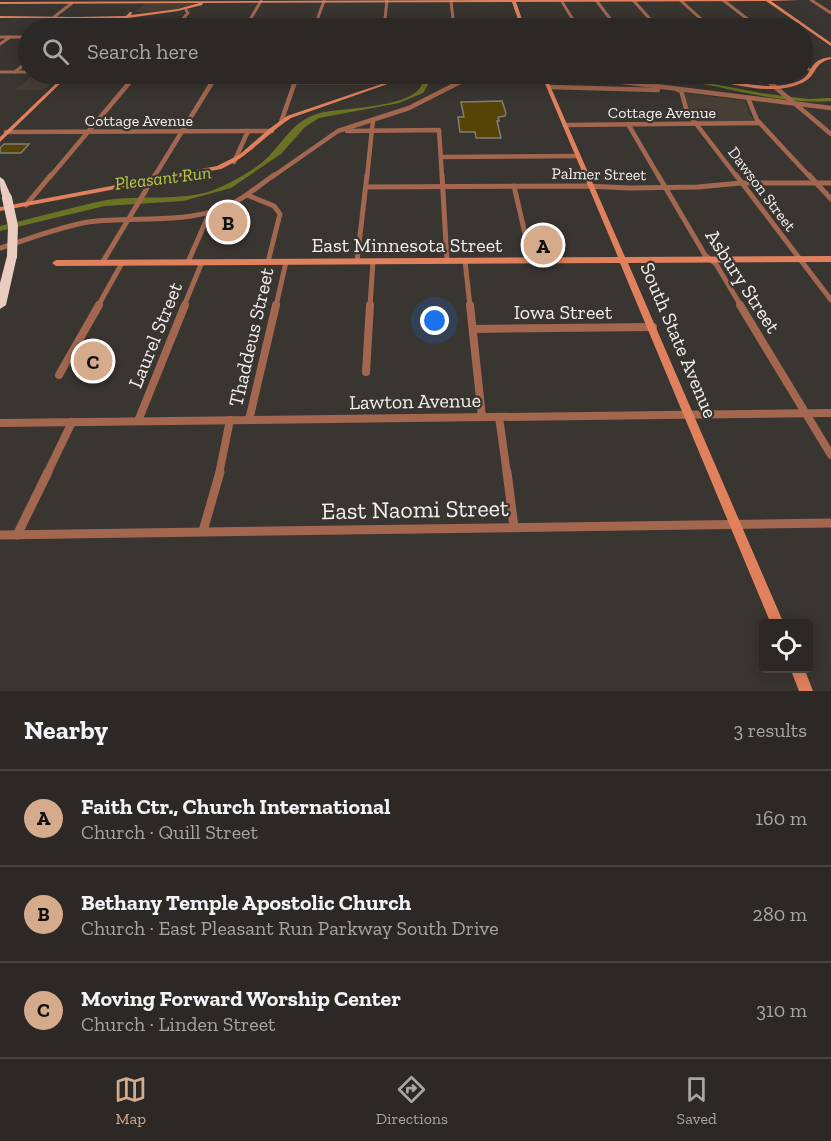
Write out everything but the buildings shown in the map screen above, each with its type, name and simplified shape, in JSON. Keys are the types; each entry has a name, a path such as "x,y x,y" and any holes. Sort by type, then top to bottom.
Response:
{"highway":[{"path":"0,180 7,198 14,232 12,256 0,306"}],"street":[{"path":"385,18 387,0"},
{"path":"513,0 520,18"},
{"path":"561,0 572,18"},
{"path":"596,0 610,18"},
{"path":"633,0 649,18"},
{"path":"680,0 700,18"},
{"path":"723,0 746,18"},
{"path":"767,0 793,18"},
{"path":"0,3 798,0"},
{"path":"811,0 831,13"},
{"path":"126,18 146,1"},
{"path":"0,17 111,17 186,10 209,1"},
{"path":"251,18 261,1"},
{"path":"318,18 324,1"},
{"path":"451,1 453,18"},
{"path":"54,17 73,2"},
{"path":"130,2 137,7 135,10"},
{"path":"184,18 188,13 186,10"},
{"path":"111,17 115,18"},
{"path":"813,32 831,45"},
{"path":"0,37 18,37"},
{"path":"0,44 10,37"},
{"path":"813,68 819,60 831,57"},
{"path":"0,72 15,72 18,70"},
{"path":"3,135 57,84"},
{"path":"26,205 128,84"},
{"path":"102,263 211,84"},
{"path":"0,210 150,185 210,171 234,162 251,151 280,122 294,84"},
{"path":"280,122 378,84"},
{"path":"0,248 69,226 129,218 180,217 210,212 227,206 247,195 338,131 409,108 460,84"},
{"name":"South State Avenue","path":"548,84 776,619"},
{"path":"636,84 831,108"},
{"path":"754,84 776,88 792,84"},
{"path":"771,84 831,134"},
{"path":"549,87 681,90"},
{"name":"Dawson Street","path":"681,90 684,106 696,124 831,300"},
{"path":"747,98 753,115 831,199"},
{"path":"357,261 373,120"},
{"name":"Cottage Avenue","path":"565,124 760,123"},
{"name":"Asbury Street","path":"628,124 705,255 717,264 831,455"},
{"path":"338,131 439,130 447,261"},
{"path":"234,162 248,131"},
{"name":"Cottage Avenue","path":"3,135 272,131"},
{"path":"441,157 578,156"},
{"name":"Palmer Street","path":"366,187 665,188 741,183 831,183"},
{"path":"514,186 531,260"},
{"path":"247,195 274,206 280,214 268,262"},
{"name":"Laurel Street","path":"188,262 210,212"},
{"name":"East Minnesota Street","path":"56,263 831,259"},
{"path":"366,372 373,261"},
{"path":"465,261 482,417"},
{"path":"59,375 122,262"},
{"name":"Laurel Street","path":"138,421 202,262"},
{"name":"Thaddeus Street","path":"249,420 286,262"},
{"name":"Iowa Street","path":"473,329 652,327"},
{"name":"Lawton Avenue","path":"0,423 831,413"},
{"path":"499,417 514,527"},
{"name":"Thaddeus Street","path":"203,531 231,420"},
{"path":"17,535 72,422"},
{"name":"East Naomi Street","path":"0,535 831,523"},
{"path":"798,673 806,691"}],"shaded area":[{"path":"145,3 197,3 174,11 135,12"},
{"path":"22,84 50,84 44,90 15,90"},
{"name":"Pleasant Run","path":"421,84 428,84 423,93 399,103 319,118 305,127 281,154 231,188 183,201 105,206 0,231 0,226 107,200 187,196 211,191 234,181 257,166 297,125 311,116 395,102 409,97 419,89"},
{"path":"704,84 808,99 831,98 831,101 770,97"},
{"path":"684,93 745,101 749,113 756,122 697,122 687,109"}],"place":[{"name":"Bethany Temple Apostolic Church","path":"228,222"},
{"name":"Faith Ctr., Church International","path":"543,245"},
{"name":"Moving Forward Worship Center","path":"93,361"}]}
